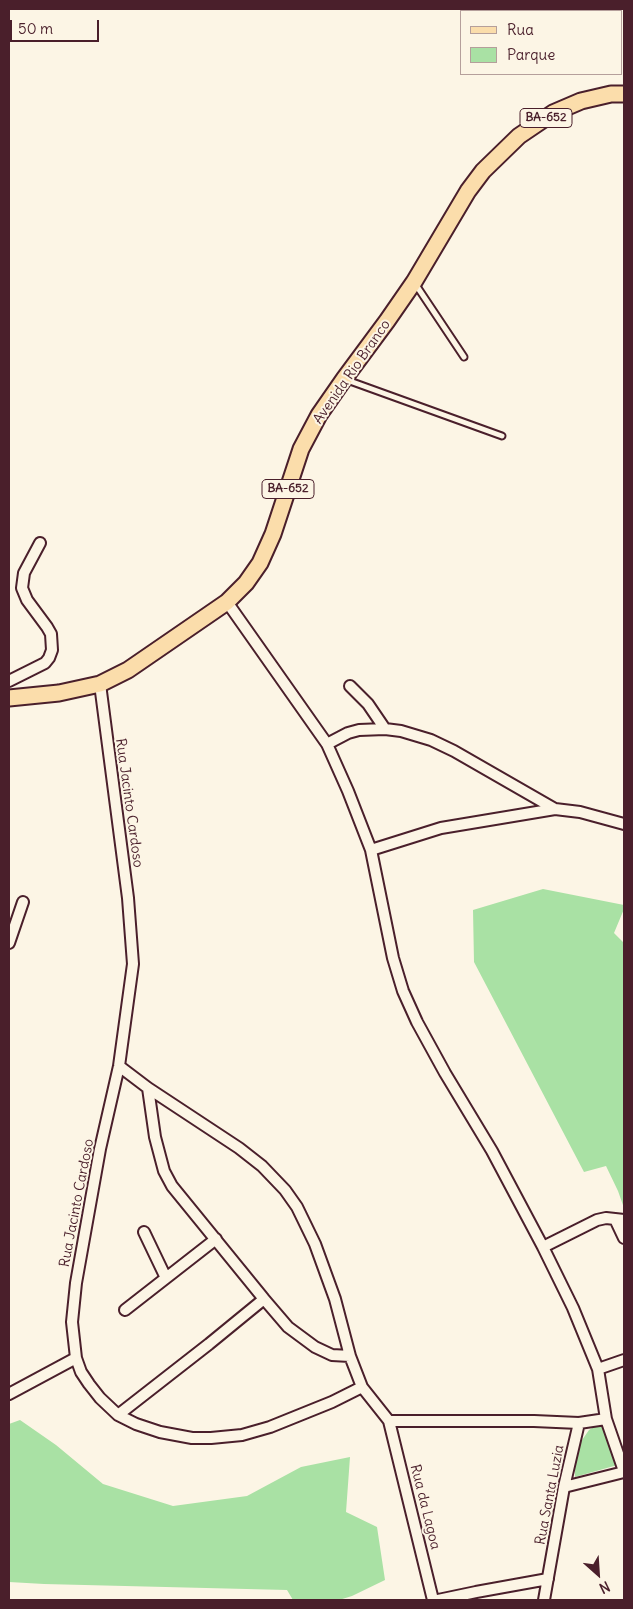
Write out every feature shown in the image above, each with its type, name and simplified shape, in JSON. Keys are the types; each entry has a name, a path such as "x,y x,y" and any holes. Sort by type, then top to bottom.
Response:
{"main road":[{"name":"Avenida Rio Branco","path":"9,698 59,693 100,684 128,670 227,602 246,584 260,563 274,534 301,449 319,415 414,282 468,191 483,171 519,136 553,113 581,101 611,94 624,94"}],"street":[{"path":"9,681 45,663 52,650 51,634 27,600 22,588 24,573 40,543"},
{"path":"227,602 327,744 371,850 398,977 417,1022 445,1073 492,1150 543,1247 573,1308 598,1369 606,1419 624,1472 564,1487"},
{"name":"Rua Jacinto Cardoso","path":"100,684 128,898 132,949 131,982 119,1066 100,1149 76,1283 72,1322 76,1358 81,1372 104,1403 118,1415 136,1424 177,1436 211,1438 242,1434 289,1420 362,1387"},
{"path":"350,686 368,704 385,729"},
{"path":"327,744 348,733 359,730 385,729 401,731 419,736 454,751 555,809 605,818 624,824"},
{"path":"371,850 441,828 555,809"},
{"path":"9,943 23,902"},
{"path":"119,1066 148,1088 239,1148 262,1166 285,1190 297,1207 315,1244 335,1299 350,1356 362,1387 389,1421 579,1423 606,1419"},
{"path":"148,1088 155,1137 164,1171 172,1186 288,1327 315,1347 332,1355 350,1356"},
{"path":"543,1247 597,1220 606,1218 620,1220 624,1238"},
{"path":"144,1232 166,1278"},
{"path":"125,1310 216,1239"},
{"path":"118,1415 264,1299"},
{"path":"9,1394 76,1358"},
{"path":"598,1369 624,1360"},
{"name":"Rua da Lagoa","path":"389,1421 433,1600"},
{"name":"Rua Santa Luzia","path":"544,1600 564,1487 579,1423"},
{"path":"438,1600 476,1596 548,1579"}],"lane":[{"path":"414,282 464,357"},
{"path":"344,379 502,436"}],"green space":[{"path":"543,889 624,905 614,933 624,943 624,1208 606,1166 584,1172 474,962 473,910"},
{"path":"20,1420 56,1445 103,1484 173,1506 247,1496 301,1467 350,1457 346,1512 377,1527 385,1580 352,1596 339,1600 293,1600 287,1590 9,1582 9,1424"},
{"path":"598,1424 605,1426 621,1464 575,1477 575,1460 580,1443 589,1430"}]}
